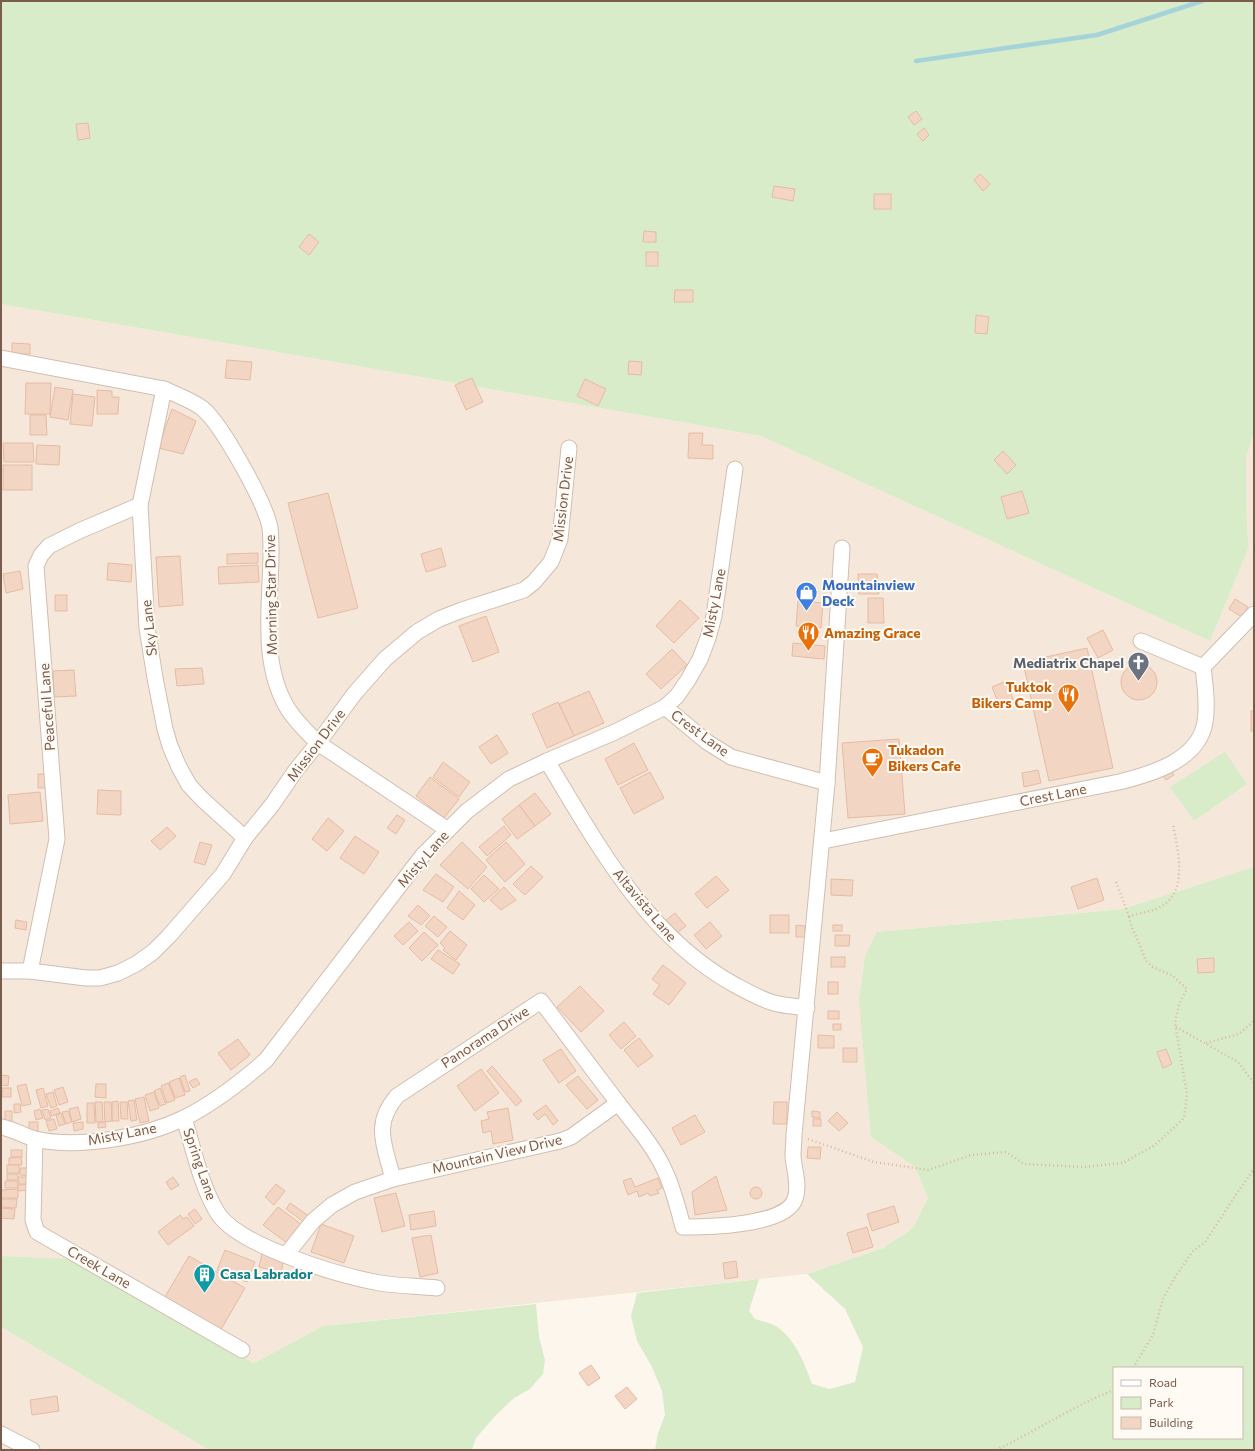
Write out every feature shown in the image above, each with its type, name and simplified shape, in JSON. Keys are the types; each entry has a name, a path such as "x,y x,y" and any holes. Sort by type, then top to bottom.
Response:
{"street":[{"name":"Morning Star Drive","path":"1,358 164,389 202,408 213,419 237,458 265,510 270,528 271,549 268,625 270,654 280,694 289,710 301,726 318,743 448,830"},
{"name":"Sky Lane","path":"164,389 140,504 147,628 155,678 170,746 178,767 189,785 202,799 245,838"},
{"name":"Mission Drive","path":"1,971 30,971 86,978 100,978 118,973 136,964 153,952 169,936 223,874 245,838 272,805 296,770 355,693 385,659 416,632 439,619 524,590 534,582 550,562 560,540 569,448"},
{"name":"Misty Lane","path":"1,1127 35,1139 65,1143 100,1141 147,1132 184,1118 215,1100 266,1060 423,855 467,811 509,779 546,761 615,732 665,707 676,696 688,680 700,659 708,638 714,616 735,469"},
{"name":"Peaceful Lane","path":"30,971 57,839 36,566 41,555 49,546 140,504"},
{"path":"618,1103 649,1144 664,1168 678,1204 683,1227 728,1226 781,1214 791,1208 796,1199 797,1189 793,1156 794,1135 823,840 842,548"},
{"path":"1141,641 1203,666 1254,614"},
{"name":"Crest Lane","path":"823,840 1119,782 1141,777 1159,769 1184,756 1196,744 1203,730 1206,716 1203,666"},
{"name":"Crest Lane","path":"665,707 707,742 731,757 827,783"},
{"name":"Altavista Lane","path":"546,761 594,840 622,881 655,921 680,946 708,968 755,996 775,1004 807,1008"},
{"name":"Panorama Drive","path":"393,1179 381,1133 382,1122 390,1104 397,1096 541,1001 618,1103"},
{"name":"Mountain View Drive","path":"286,1255 314,1221 332,1205 354,1192 393,1179 560,1141 571,1136 618,1103"},
{"name":"Spring Lane","path":"184,1118 206,1189 219,1215 227,1224 257,1243 329,1270 380,1283 437,1288"},
{"name":"Creek Lane","path":"35,1139 32,1207 33,1220 37,1232 242,1350"},
{"path":"1,1434 32,1450"}],"path":[{"path":"1129,916 1156,909 1168,901 1174,892 1180,879 1179,857 1173,824"},
{"path":"794,1135 874,1162 928,1170 971,1155 1006,1152 1024,1164 1083,1167 1123,1163 1155,1145 1184,1118 1187,1094 1175,1023 1179,1004 1187,988 1173,976 1153,967 1146,961 1131,926 1129,916 1116,882"},
{"path":"1206,1043 1239,1034 1254,1021"},
{"path":"1175,1026 1238,1062 1254,1083"},
{"path":"1134,1367 1153,1335 1163,1299 1175,1277 1192,1252 1205,1242 1254,1169"},
{"path":"996,1450 1022,1438 1081,1405 1113,1390"}],"shaded area":[{"path":"1,304 761,436 1210,641 1249,547 1247,532 1246,457 1254,433 1254,867 1122,909 877,932 871,1137 915,1167 928,1198 913,1228 883,1248 807,1274 323,1326 254,1363 68,1260 1,1256"},
{"path":"1,1327 209,1450 1,1450"}],"green space":[{"path":"1,1 1254,1 1254,433 1246,457 1247,532 1249,547 1210,641 761,436 1,304"},
{"path":"1225,752 1247,784 1194,821 1170,787"},
{"path":"1254,867 1254,1450 655,1450 658,1433 665,1415 662,1391 652,1367 637,1341 631,1316 637,1293 759,1279 749,1311 755,1319 776,1326 789,1338 802,1360 812,1384 830,1389 855,1382 863,1347 845,1309 807,1274 883,1248 913,1228 928,1198 915,1167 871,1137 859,1001 865,956 877,932 1122,909"},
{"path":"1,1256 68,1259 254,1363 323,1326 536,1304 539,1337 545,1360 543,1374 530,1389 514,1398 496,1415 476,1438 472,1450 209,1450 1,1327"}],"building":[{"path":"916,111 922,119 914,125 908,117"},
{"path":"88,123 90,138 78,140 76,124"},
{"path":"924,128 929,135 923,141 917,134"},
{"path":"980,174 990,184 983,191 974,180"},
{"path":"774,186 795,189 793,201 772,197"},
{"path":"874,194 891,194 891,209 874,209"},
{"path":"644,231 656,232 656,242 643,242"},
{"path":"309,234 319,242 309,255 299,247"},
{"path":"646,252 658,252 658,266 646,266"},
{"path":"675,290 693,290 693,302 674,302"},
{"path":"976,315 989,317 987,334 975,333"},
{"path":"12,343 30,344 30,354 12,354"},
{"path":"227,360 252,362 250,380 225,378"},
{"path":"629,361 642,362 641,375 628,374"},
{"path":"472,378 483,402 466,410 455,385"},
{"path":"585,379 606,389 598,406 577,396"},
{"path":"26,383 51,383 50,414 25,414"},
{"path":"55,387 73,390 68,420 50,417"},
{"path":"97,390 112,391 112,397 119,397 118,414 97,414"},
{"path":"73,394 95,397 92,426 70,424"},
{"path":"172,409 196,421 183,454 158,448"},
{"path":"30,415 46,415 47,435 30,435"},
{"path":"689,433 703,433 702,445 713,445 713,459 688,458"},
{"path":"3,443 33,443 34,462 4,462"},
{"path":"37,445 60,446 59,465 36,464"},
{"path":"1003,451 1016,465 1007,474 994,460"},
{"path":"3,465 32,465 32,490 3,490"},
{"path":"1022,491 1029,513 1007,519 1001,497"},
{"path":"328,493 358,608 318,618 288,503"},
{"path":"441,548 446,566 426,572 421,554"},
{"path":"258,553 258,563 227,564 227,554"},
{"path":"180,556 183,605 159,607 156,557"},
{"path":"108,563 132,565 131,582 107,580"},
{"path":"258,565 259,582 219,584 218,567"},
{"path":"20,571 23,589 6,593 3,574"},
{"path":"858,574 877,574 879,594 859,594"},
{"path":"55,595 67,595 67,611 55,611"},
{"path":"868,598 883,598 884,623 868,623"},
{"path":"1235,599 1248,607 1242,617 1229,609"},
{"path":"680,600 699,618 674,643 656,626"},
{"path":"798,601 823,603 821,628 796,626"},
{"path":"486,616 499,652 473,662 459,626"},
{"path":"1103,630 1113,650 1098,658 1087,638"},
{"path":"793,643 825,646 824,659 792,656"},
{"name":"Tuktok Bikers Camp","path":"1087,648 1113,768 1049,781 1023,662"},
{"path":"672,649 687,665 661,689 646,674"},
{"name":"Mediatrix Chapel","path":"1142,664 1152,669 1156,675 1156,689 1152,695 1146,699 1136,700 1126,695 1122,689 1121,679 1126,669 1132,665"},
{"path":"202,668 204,684 177,686 175,669"},
{"path":"74,670 76,696 54,697 53,671"},
{"path":"1006,681 1015,704 1001,710 992,687"},
{"path":"589,691 604,723 574,736 559,704"},
{"path":"558,702 574,736 547,748 532,714"},
{"path":"1251,711 1254,711 1254,731 1251,731"},
{"path":"497,735 508,753 491,764 479,747"},
{"name":"Tukadon Bikers Cafe","path":"899,739 905,814 848,818 842,743"},
{"path":"634,743 648,770 618,785 605,759"},
{"path":"443,762 470,782 459,797 433,777"},
{"path":"1170,769 1174,775 1166,780 1162,774"},
{"path":"1038,770 1041,783 1024,787 1022,773"},
{"path":"650,772 664,798 634,814 620,788"},
{"path":"38,774 46,774 47,788 38,788"},
{"path":"430,777 459,799 444,818 416,796"},
{"path":"98,790 121,791 121,815 97,814"},
{"path":"40,792 43,821 10,824 8,795"},
{"path":"535,793 551,814 535,826 519,805"},
{"path":"519,805 535,826 517,839 502,819"},
{"path":"397,815 405,820 396,834 387,828"},
{"path":"328,818 344,831 327,851 312,839"},
{"path":"504,826 511,835 487,856 479,847"},
{"path":"167,827 176,836 160,850 151,841"},
{"path":"355,836 379,852 364,874 340,858"},
{"path":"200,842 212,845 205,865 194,862"},
{"path":"462,842 487,867 468,889 440,865"},
{"path":"506,842 525,864 505,882 486,860"},
{"path":"531,866 543,877 525,895 513,884"},
{"path":"436,874 454,887 443,902 423,890"},
{"path":"484,875 499,889 484,902 471,889"},
{"path":"716,876 729,890 707,908 695,894"},
{"path":"1097,878 1104,900 1078,909 1071,887"},
{"path":"831,879 853,880 852,896 831,895"},
{"path":"504,887 516,900 501,910 490,900"},
{"path":"459,891 475,905 463,920 447,908"},
{"path":"418,905 430,916 421,925 408,916"},
{"path":"675,913 686,926 677,933 666,920"},
{"path":"770,915 789,915 789,933 770,933"},
{"path":"434,916 447,927 438,937 425,926"},
{"path":"16,920 27,922 26,930 15,928"},
{"path":"409,922 418,931 403,945 394,936"},
{"path":"710,922 722,936 706,949 694,935"},
{"path":"796,925 805,926 805,937 796,937"},
{"path":"833,925 842,925 842,931 833,931"},
{"path":"450,931 467,945 456,960 443,950 445,948 440,943"},
{"path":"424,932 438,945 422,961 409,948"},
{"path":"835,935 850,935 849,946 835,946"},
{"path":"438,950 460,964 453,974 431,959"},
{"path":"831,957 845,957 845,967 831,967"},
{"path":"1214,958 1214,972 1198,973 1197,959"},
{"path":"663,965 686,983 669,1005 653,994 660,985 652,979"},
{"path":"828,982 838,982 838,994 828,994"},
{"path":"580,986 604,1011 581,1032 557,1007"},
{"path":"828,1011 839,1011 839,1019 828,1019"},
{"path":"624,1022 636,1036 621,1049 609,1035"},
{"path":"833,1024 841,1024 841,1030 833,1030"},
{"path":"818,1035 834,1036 834,1048 818,1048"},
{"path":"639,1038 653,1056 638,1067 624,1050"},
{"path":"238,1039 250,1055 231,1070 218,1053"},
{"path":"843,1048 857,1048 857,1062 843,1062"},
{"path":"561,1049 576,1071 559,1083 543,1060"},
{"path":"1166,1049 1172,1064 1163,1068 1157,1052"},
{"path":"492,1066 522,1101 516,1106 487,1071"},
{"path":"481,1069 499,1093 475,1111 457,1086"},
{"path":"1,1075 9,1076 8,1086 1,1085"},
{"path":"185,1075 190,1091 185,1092 180,1077"},
{"path":"578,1076 598,1100 587,1109 566,1085"},
{"path":"179,1078 185,1095 175,1098 169,1082"},
{"path":"196,1078 200,1084 193,1088 189,1082"},
{"path":"168,1083 175,1100 167,1103 161,1086"},
{"path":"26,1084 31,1104 22,1106 17,1086"},
{"path":"96,1084 106,1084 106,1098 95,1097"},
{"path":"63,1087 68,1102 59,1105 54,1090"},
{"path":"2,1088 11,1088 11,1097 2,1097"},
{"path":"43,1088 48,1106 41,1108 36,1090"},
{"path":"160,1088 166,1104 160,1106 154,1091"},
{"path":"53,1092 57,1106 51,1108 46,1094"},
{"path":"154,1092 159,1108 150,1111 145,1095"},
{"path":"144,1097 149,1121 140,1123 135,1099"},
{"path":"134,1100 137,1120 131,1121 128,1101"},
{"path":"118,1101 119,1121 112,1121 112,1102"},
{"path":"95,1102 102,1102 103,1122 96,1122"},
{"path":"104,1102 111,1102 112,1121 105,1122"},
{"path":"120,1102 127,1102 128,1119 121,1119"},
{"path":"774,1102 787,1102 787,1124 773,1124"},
{"path":"87,1103 94,1103 95,1123 87,1123"},
{"path":"14,1104 20,1104 21,1112 14,1113"},
{"path":"546,1105 558,1121 553,1125 545,1114 538,1120 533,1114"},
{"path":"78,1107 81,1119 72,1122 69,1109"},
{"path":"58,1108 60,1113 52,1116 50,1111"},
{"path":"508,1108 513,1140 493,1144 491,1131 483,1133 481,1121 489,1119 487,1112"},
{"path":"40,1109 43,1118 36,1120 34,1111"},
{"path":"48,1109 51,1118 45,1120 42,1110"},
{"path":"5,1111 12,1111 12,1123 5,1122"},
{"path":"68,1111 72,1122 66,1124 62,1112"},
{"path":"812,1111 820,1112 820,1118 812,1117"},
{"path":"837,1112 848,1123 839,1131 828,1121"},
{"path":"61,1113 65,1124 59,1126 56,1115"},
{"path":"695,1115 705,1132 681,1145 672,1128"},
{"path":"54,1119 57,1129 49,1131 46,1121"},
{"path":"813,1119 821,1119 821,1126 813,1126"},
{"path":"29,1122 38,1122 38,1131 29,1131"},
{"path":"83,1122 83,1129 74,1131 73,1123"},
{"path":"105,1122 106,1127 98,1128 98,1123"},
{"path":"808,1147 821,1147 820,1159 807,1158"},
{"path":"11,1150 22,1150 22,1157 11,1157"},
{"path":"21,1157 22,1165 9,1165 9,1158"},
{"path":"7,1165 19,1165 19,1173 7,1173"},
{"path":"20,1168 30,1168 30,1176 20,1175"},
{"path":"7,1174 18,1174 18,1180 7,1180"},
{"path":"716,1176 727,1210 695,1215 692,1192"},
{"path":"18,1177 30,1177 30,1184 19,1184"},
{"path":"173,1177 179,1185 171,1190 166,1182"},
{"path":"631,1178 635,1187 658,1178 662,1188 657,1190 659,1193 650,1196 648,1193 639,1197 637,1191 628,1195 623,1181"},
{"path":"5,1181 17,1181 18,1188 5,1188"},
{"path":"29,1184 29,1190 18,1191 18,1185"},
{"path":"276,1184 285,1191 274,1205 265,1197"},
{"path":"756,1187 760,1189 762,1193 760,1197 756,1199 752,1197 750,1193 752,1189"},
{"path":"18,1189 18,1198 1,1198 1,1190"},
{"path":"396,1193 405,1226 382,1232 374,1198"},
{"path":"1,1199 17,1199 16,1208 1,1207"},
{"path":"290,1203 309,1216 304,1222 286,1209"},
{"path":"894,1206 899,1222 872,1231 867,1214"},
{"path":"278,1207 302,1225 287,1243 263,1225"},
{"path":"1,1208 15,1209 14,1219 1,1218"},
{"path":"195,1209 202,1219 195,1224 188,1214"},
{"path":"434,1211 436,1226 411,1230 409,1215"},
{"path":"180,1215 183,1219 187,1217 194,1226 168,1245 158,1232"},
{"path":"321,1224 354,1236 344,1263 311,1252"},
{"path":"867,1227 873,1247 853,1253 847,1233"},
{"path":"431,1235 438,1273 420,1277 412,1238"},
{"path":"225,1250 255,1262 247,1282 217,1270"},
{"path":"262,1253 284,1258 281,1273 259,1267"},
{"name":"Casa Labrador","path":"189,1256 245,1288 219,1333 163,1300"},
{"path":"736,1261 738,1277 725,1279 723,1263"},
{"path":"591,1365 600,1378 588,1386 579,1373"},
{"path":"627,1387 637,1399 625,1409 615,1396"},
{"path":"57,1396 59,1411 32,1415 30,1400"}],"waterway":[{"path":"916,61 1097,35 1202,1"}],"place":[{"name":"Mountainview Deck","path":"807,612"},
{"name":"Amazing Grace","path":"808,652"},
{"name":"Mediatrix Chapel","path":"1139,682"},
{"name":"Tuktok Bikers Camp","path":"1068,714"},
{"name":"Tukadon Bikers Cafe","path":"873,778"},
{"name":"Casa Labrador","path":"204,1294"}]}
